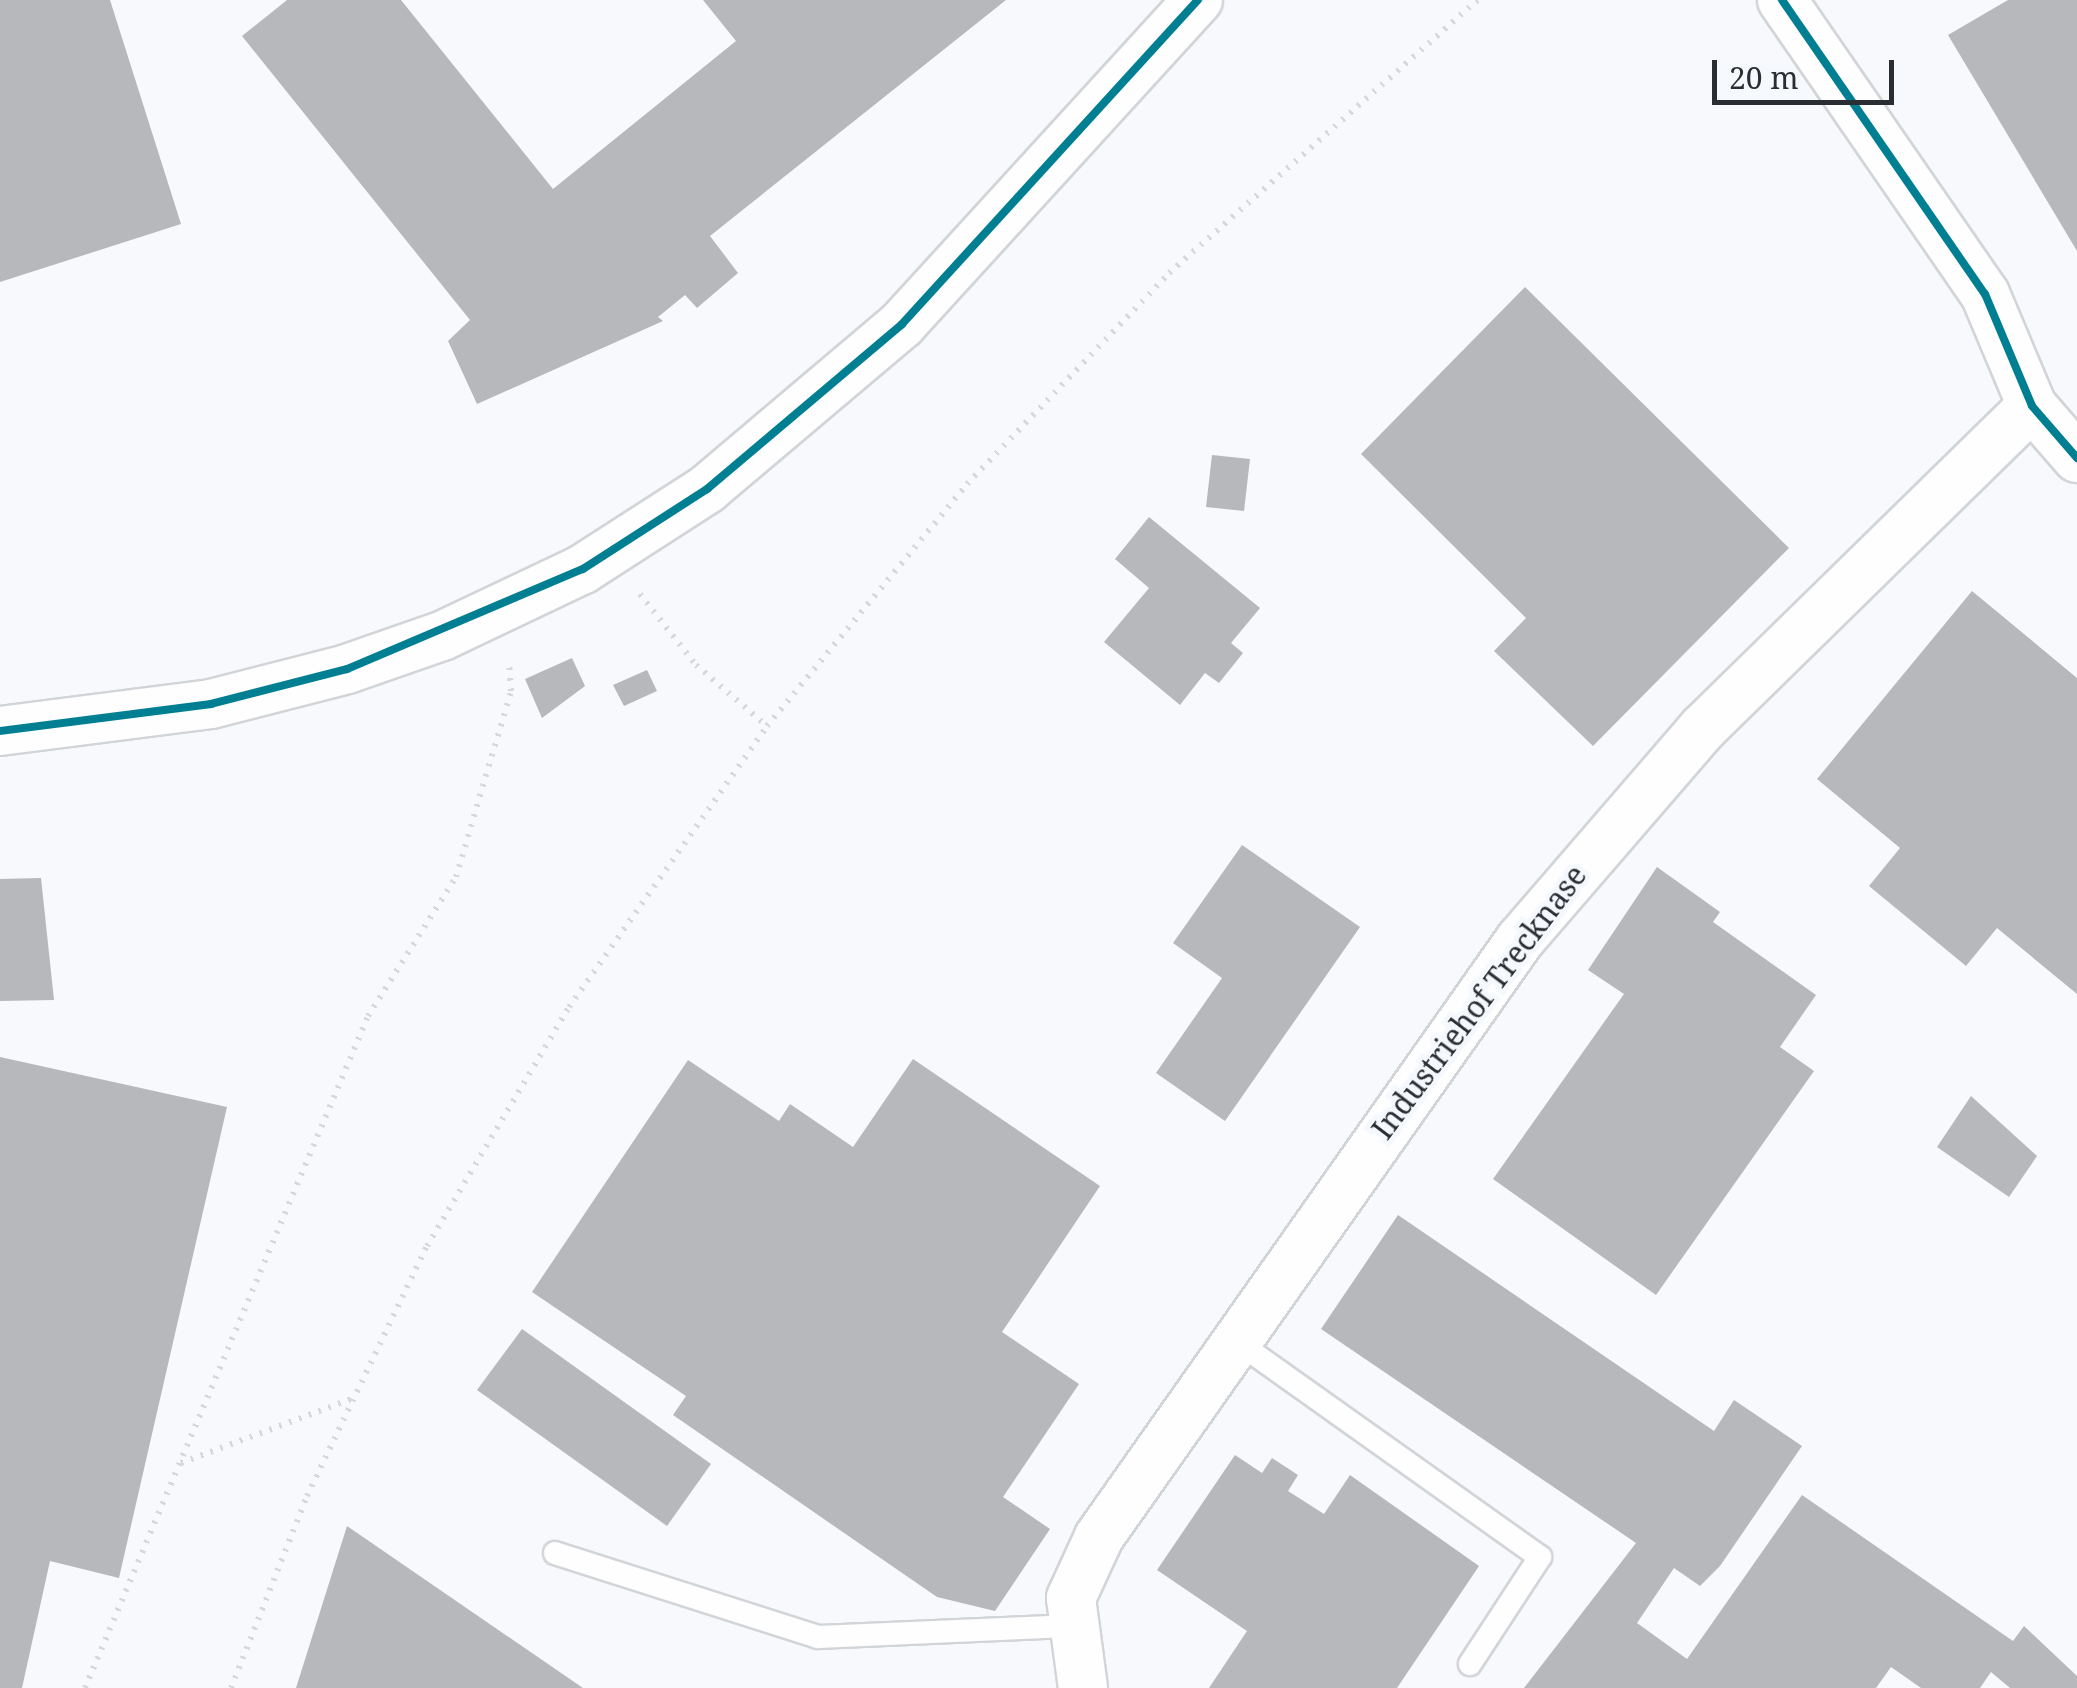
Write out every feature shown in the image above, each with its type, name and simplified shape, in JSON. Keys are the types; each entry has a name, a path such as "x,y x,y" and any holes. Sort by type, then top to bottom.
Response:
{"street":[{"path":"0,730 211,704 347,669 504,608 610,552 707,488 902,324 1198,0"},
{"path":"1782,0 1986,294 2032,406 2077,458"},
{"name":"Industriehof Trecknase","path":"1068,1626 1099,1537 1520,940 1625,812 1849,577 2032,406"},
{"path":"1068,1626 1081,1687"}],"lane":[{"path":"1236,1341 1540,1557 1470,1664"},
{"path":"554,1553 818,1637 1068,1626"}],"path":[{"path":"231,1688 351,1399 492,1131 767,726 967,484 1169,273 1478,0"},
{"path":"610,552 696,665 767,726"},
{"path":"85,1688 368,1016 456,876 512,692 504,608"},
{"path":"180,1463 351,1399"}],"building":[{"path":"0,0 110,0 181,224 0,282"},
{"path":"287,0 401,0 553,189 736,41 703,0 1006,0 710,236 738,273 697,308 685,295 658,317 663,321 477,404 448,341 470,320 242,36"},
{"path":"2008,0 2077,0 2077,251 1948,35"},
{"path":"1525,287 1789,548 1593,746 1494,651 1526,618 1361,454"},
{"path":"1212,455 1250,459 1244,511 1206,507"},
{"path":"1149,517 1260,608 1231,643 1243,653 1219,683 1205,673 1180,705 1104,642 1149,588 1115,559"},
{"path":"1972,591 2077,678 2077,994 1997,928 1966,966 1869,886 1900,848 1817,779"},
{"path":"572,658 585,686 542,718 525,679"},
{"path":"647,670 657,691 624,706 613,685"},
{"path":"1242,845 1360,927 1225,1121 1156,1073 1222,978 1173,943"},
{"path":"1657,867 1720,912 1713,922 1816,995 1780,1047 1814,1071 1656,1295 1493,1179 1624,994 1588,970"},
{"path":"41,878 54,1000 0,1001 0,879"},
{"path":"0,1057 227,1107 119,1578 50,1561 22,1688 0,1688"},
{"path":"913,1059 1100,1186 1002,1332 1079,1384 1003,1497 1050,1529 995,1611 937,1597 673,1415 686,1396 532,1292 688,1060 779,1121 790,1104 853,1147"},
{"path":"1971,1096 2037,1156 2009,1197 1937,1147"},
{"path":"1398,1215 1714,1431 1734,1400 1802,1446 1720,1566 1700,1586 1674,1568 1637,1623 1687,1659 1802,1495 2013,1641 2024,1626 2077,1676 2077,1688 2010,1688 1991,1672 1980,1688 1921,1688 1891,1667 1876,1688 1524,1688 1636,1543 1321,1329"},
{"path":"522,1329 711,1464 667,1526 477,1390"},
{"path":"1235,1455 1262,1473 1272,1458 1298,1475 1288,1491 1324,1514 1350,1475 1479,1566 1397,1688 1209,1688 1247,1631 1157,1570"},
{"path":"347,1526 583,1688 296,1688"}],"transit line":[{"path":"0,731 211,704 347,669 583,569 707,489 902,324 1198,0"},
{"path":"1782,0 1985,294 2032,406 2077,458"}]}
